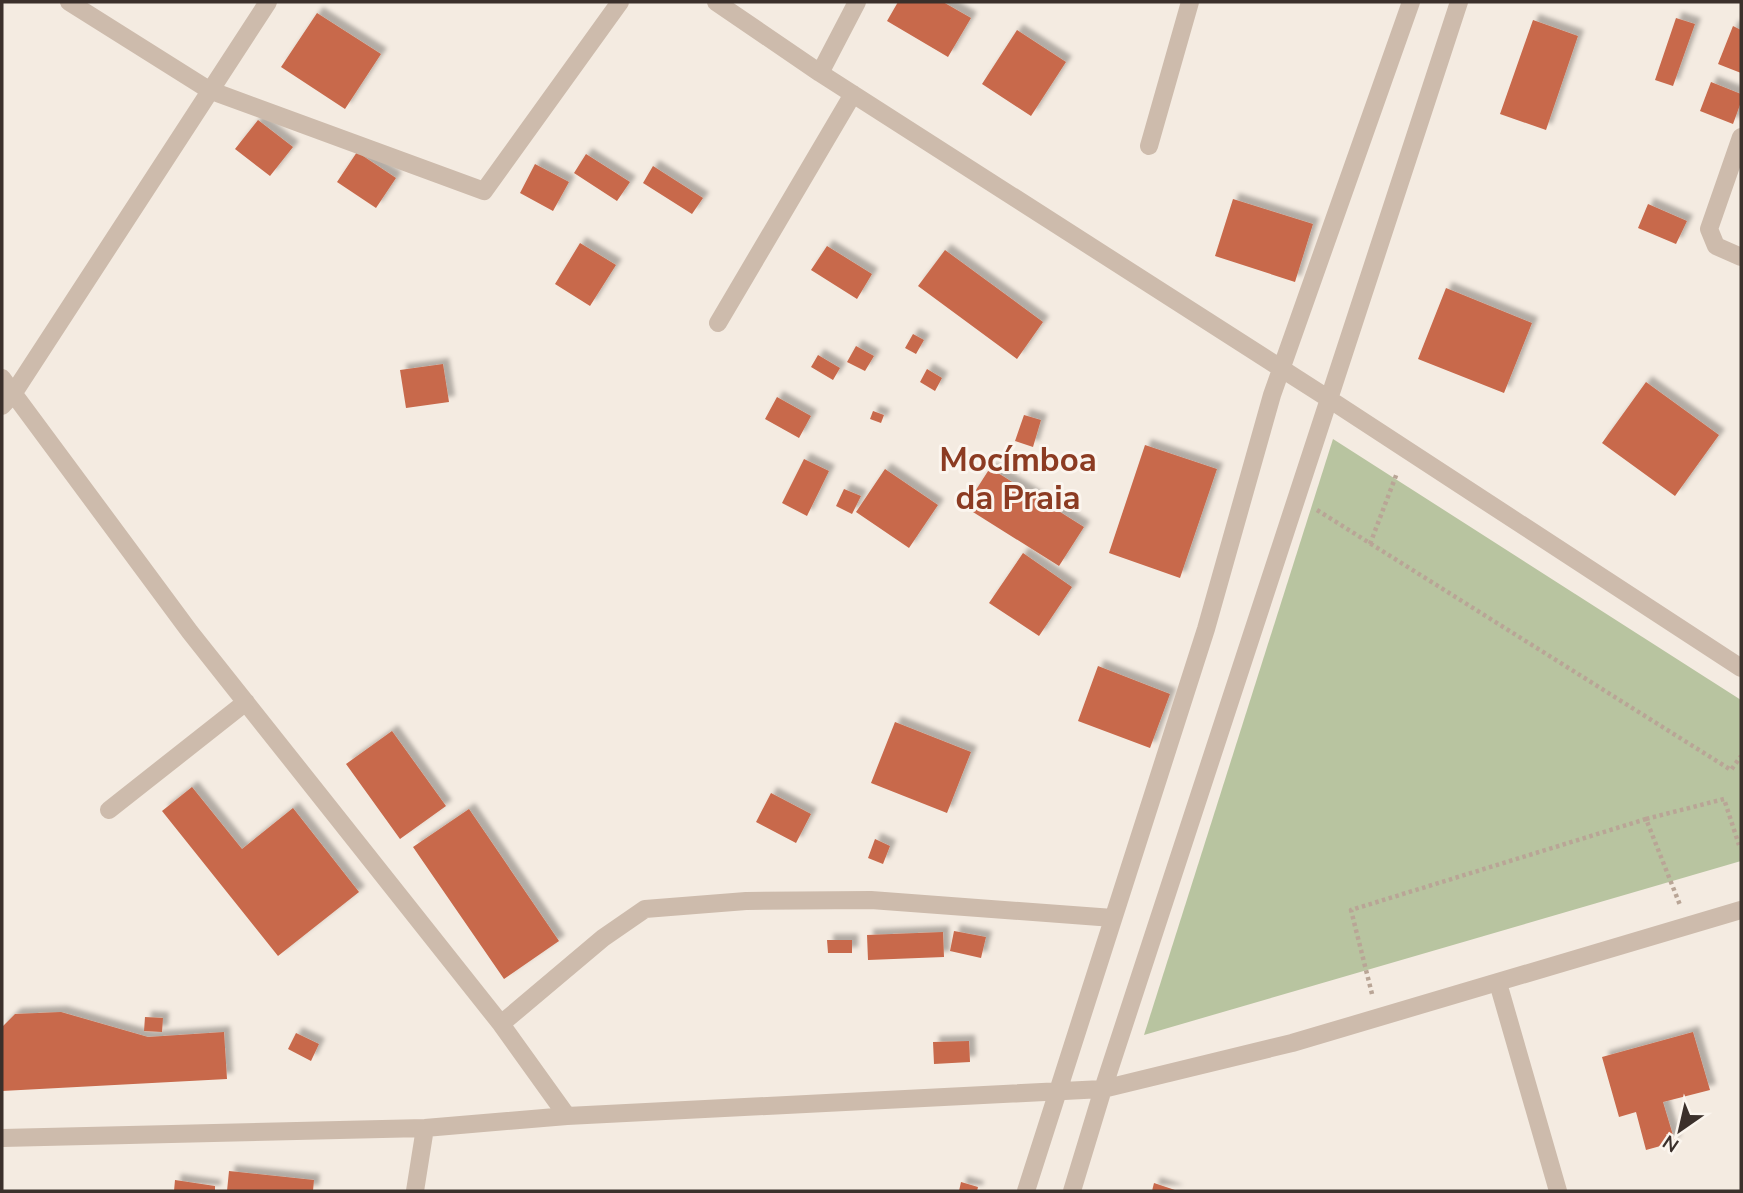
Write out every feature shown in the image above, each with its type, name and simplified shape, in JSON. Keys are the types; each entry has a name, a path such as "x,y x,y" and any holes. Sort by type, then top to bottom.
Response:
{"street":[{"path":"69,2 209,90 484,191 620,2"},
{"path":"7,400 268,2"},
{"path":"716,2 820,73 1329,399 1741,668"},
{"path":"820,73 857,2"},
{"path":"1149,146 1190,2"},
{"path":"1026,1191 1206,629 1281,370 1411,2"},
{"path":"1072,1191 1103,1089 1460,2"},
{"path":"718,324 853,94"},
{"path":"1741,137 1709,229 1716,246 1741,257"},
{"path":"2,378 7,400 501,1024 567,1116"},
{"path":"109,810 246,702"},
{"path":"501,1024 603,938 645,909 746,901 871,900 1113,918"},
{"path":"2,1138 425,1128 567,1116 1103,1089 1292,1043 1741,910"},
{"path":"1498,983 1558,1191"},
{"path":"415,1191 425,1128"}],"path":[{"path":"1370,544 1406,449"},
{"path":"1297,498 1731,770 1741,756"},
{"path":"1378,1018 1351,910 1646,819 1724,799 1739,845"},
{"path":"1646,819 1688,926"}],"green space":[{"path":"1333,439 1741,700 1741,861 1144,1035"}],"building":[{"path":"898,2 943,2 971,18 948,57 887,21"},
{"path":"317,13 381,54 345,109 281,67"},
{"path":"1676,18 1695,24 1673,86 1655,80"},
{"path":"1533,20 1578,36 1546,130 1500,114"},
{"path":"1733,26 1741,30 1741,73 1718,64"},
{"path":"1017,30 1066,62 1031,116 982,84"},
{"path":"1711,82 1741,94 1733,124 1700,111"},
{"path":"258,120 293,147 270,176 235,149"},
{"path":"357,152 396,178 376,208 337,182"},
{"path":"586,154 630,182 617,201 574,173"},
{"path":"535,164 569,182 553,211 520,193"},
{"path":"653,166 703,198 692,214 643,183"},
{"path":"1233,199 1313,224 1295,282 1215,256"},
{"path":"1648,204 1687,221 1676,244 1638,228"},
{"path":"580,243 616,265 590,306 555,284"},
{"path":"827,246 872,274 857,299 811,270"},
{"path":"945,250 1043,322 1017,359 918,286"},
{"path":"1446,288 1532,323 1504,393 1418,359"},
{"path":"913,334 924,340 916,354 905,348"},
{"path":"856,346 874,356 865,371 847,362"},
{"path":"818,355 840,368 833,380 811,367"},
{"path":"443,364 449,402 406,408 400,370"},
{"path":"927,369 942,378 935,391 920,382"},
{"path":"1646,382 1719,435 1675,496 1602,443"},
{"path":"777,397 811,416 799,438 765,419"},
{"path":"873,411 884,415 881,423 870,419"},
{"path":"1024,415 1041,420 1033,447 1015,441"},
{"path":"1145,445 1217,469 1180,578 1109,553"},
{"path":"804,459 829,471 807,516 782,503"},
{"path":"990,468 1084,527 1059,566 965,507"},
{"path":"885,469 938,505 909,548 856,512"},
{"path":"844,489 861,496 852,514 836,506"},
{"path":"1023,553 1072,587 1039,636 989,603"},
{"path":"1098,666 1170,694 1150,748 1078,721"},
{"path":"895,722 971,752 947,813 871,783"},
{"path":"392,731 446,806 400,839 346,764"},
{"path":"192,787 242,849 293,808 359,892 278,956 162,811"},
{"path":"771,793 811,814 796,843 756,822"},
{"path":"469,809 559,941 504,979 413,847"},
{"path":"875,839 890,846 883,864 868,858"},
{"path":"954,931 986,937 981,958 950,951"},
{"path":"943,932 944,957 868,960 867,935"},
{"path":"827,940 852,940 852,953 828,953"},
{"path":"61,1012 148,1037 224,1032 227,1079 2,1091 2,1027 15,1014"},
{"path":"145,1017 163,1018 162,1032 144,1031"},
{"path":"1693,1032 1710,1090 1663,1102 1675,1142 1646,1150 1636,1112 1619,1117 1602,1057"},
{"path":"296,1033 319,1044 311,1061 288,1049"},
{"path":"969,1041 970,1062 934,1064 933,1042"},
{"path":"229,1171 314,1180 313,1191 227,1191"},
{"path":"175,1180 215,1186 215,1191 174,1191"},
{"path":"961,1182 978,1187 977,1191 959,1191"},
{"path":"1154,1183 1178,1191 1152,1191"}],"district":[{"name":"Mocímboa da Praia","path":"1018,478"}]}
